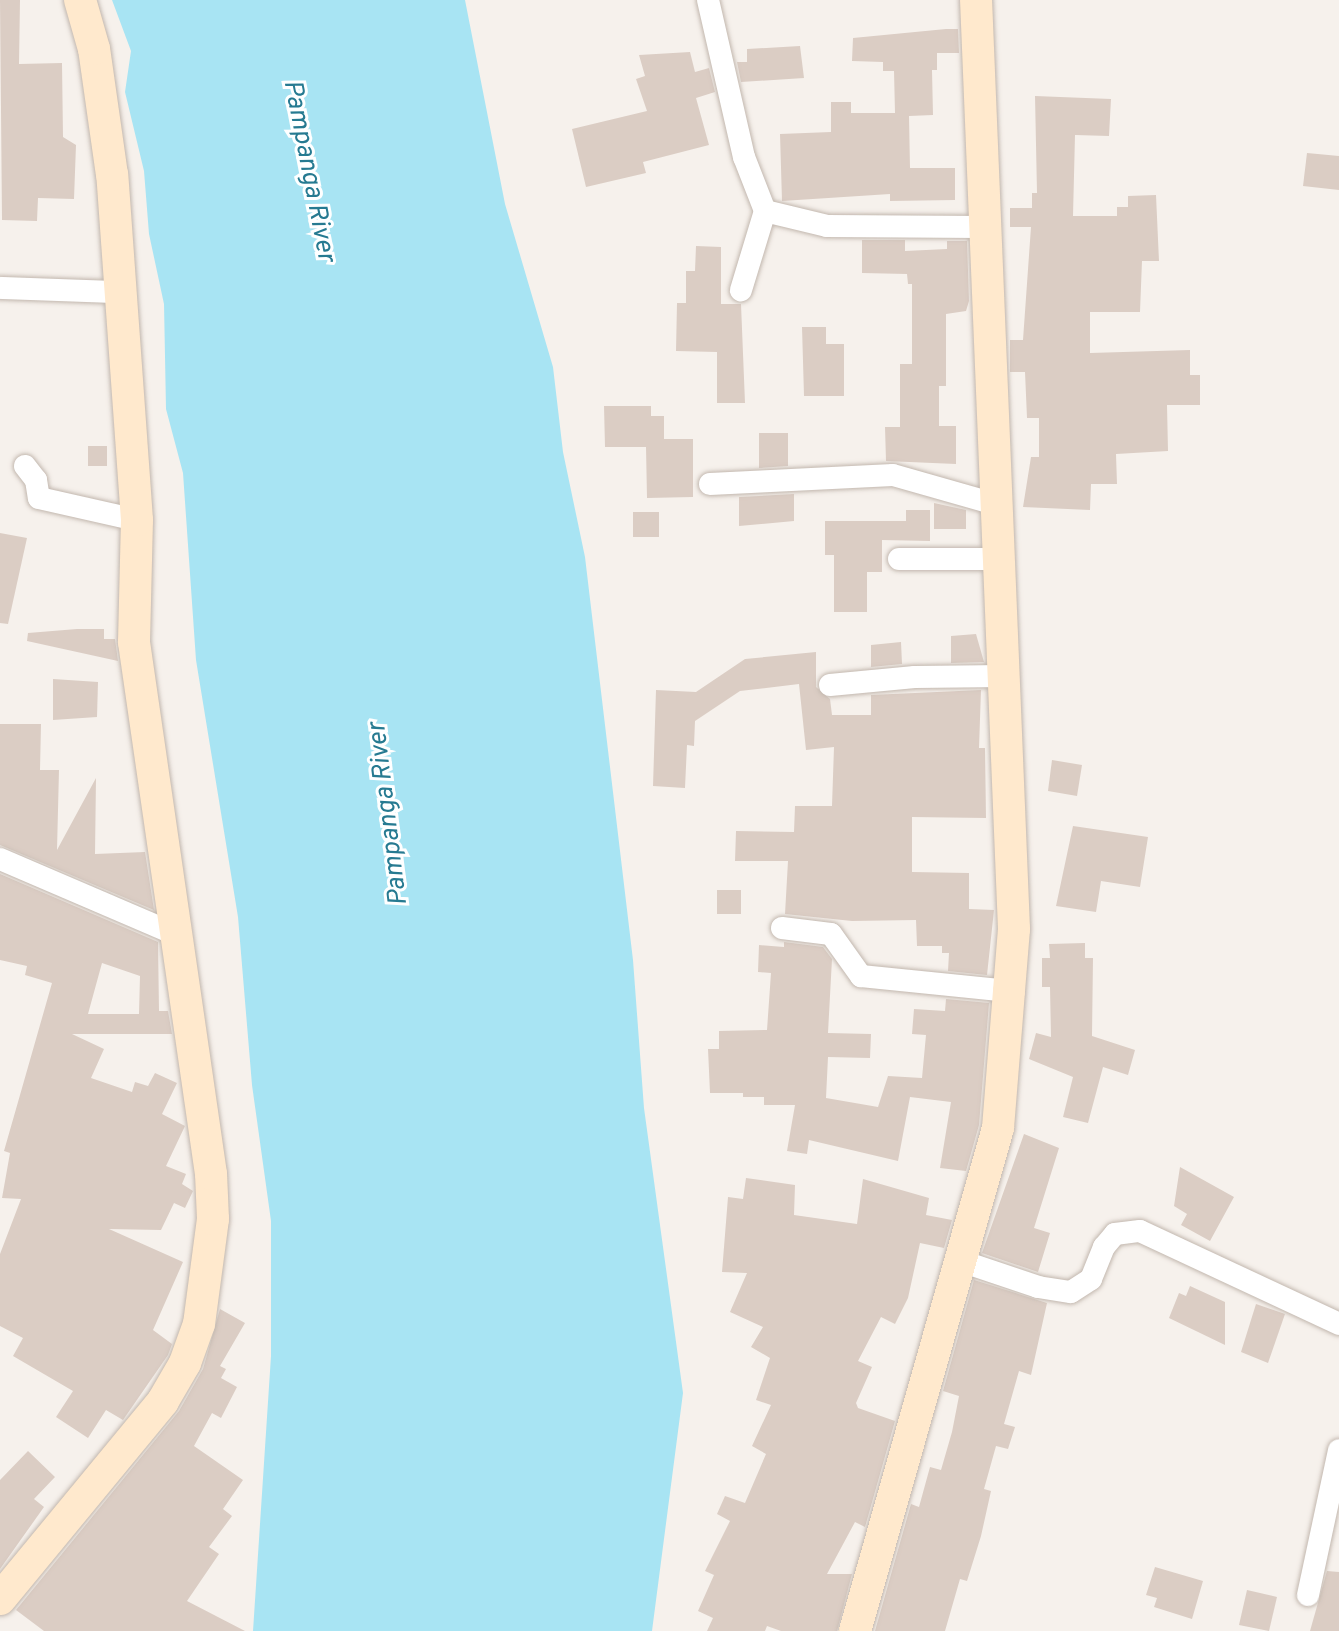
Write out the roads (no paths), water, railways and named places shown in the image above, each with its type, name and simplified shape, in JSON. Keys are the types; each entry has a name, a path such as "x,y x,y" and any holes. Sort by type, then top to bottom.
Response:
{"street":[{"path":"0,1599 163,1401 199,1324 211,1261 211,1174 134,642 137,520 117,292 112,175 94,49 80,0"},
{"path":"708,0 744,157 765,211 741,290"},
{"path":"855,1631 905,1472 958,1260 998,1128 1014,929 982,227 976,0"},
{"path":"765,211 827,226 982,227"},
{"path":"0,288 117,292"},
{"path":"25,466 36,480 39,498 137,520"},
{"path":"710,484 893,475 995,504"},
{"path":"899,559 999,559"},
{"path":"830,685 915,677 1004,676"},
{"path":"0,859 177,935"},
{"path":"782,928 831,934 861,976 1009,991"},
{"path":"958,1260 1038,1287 1071,1292 1091,1279 1104,1247 1115,1234 1129,1229 1339,1324"},
{"path":"1308,1595 1339,1450"}],"water":[{"name":"Pampanga River","path":"112,0 465,0 505,204 553,367 563,452 585,557 633,960 644,1108 683,1393 652,1631 253,1631 271,1356 271,1221 252,1085 238,917 196,660 183,473 166,409 164,304 149,234 144,171 125,92 131,51"}]}
